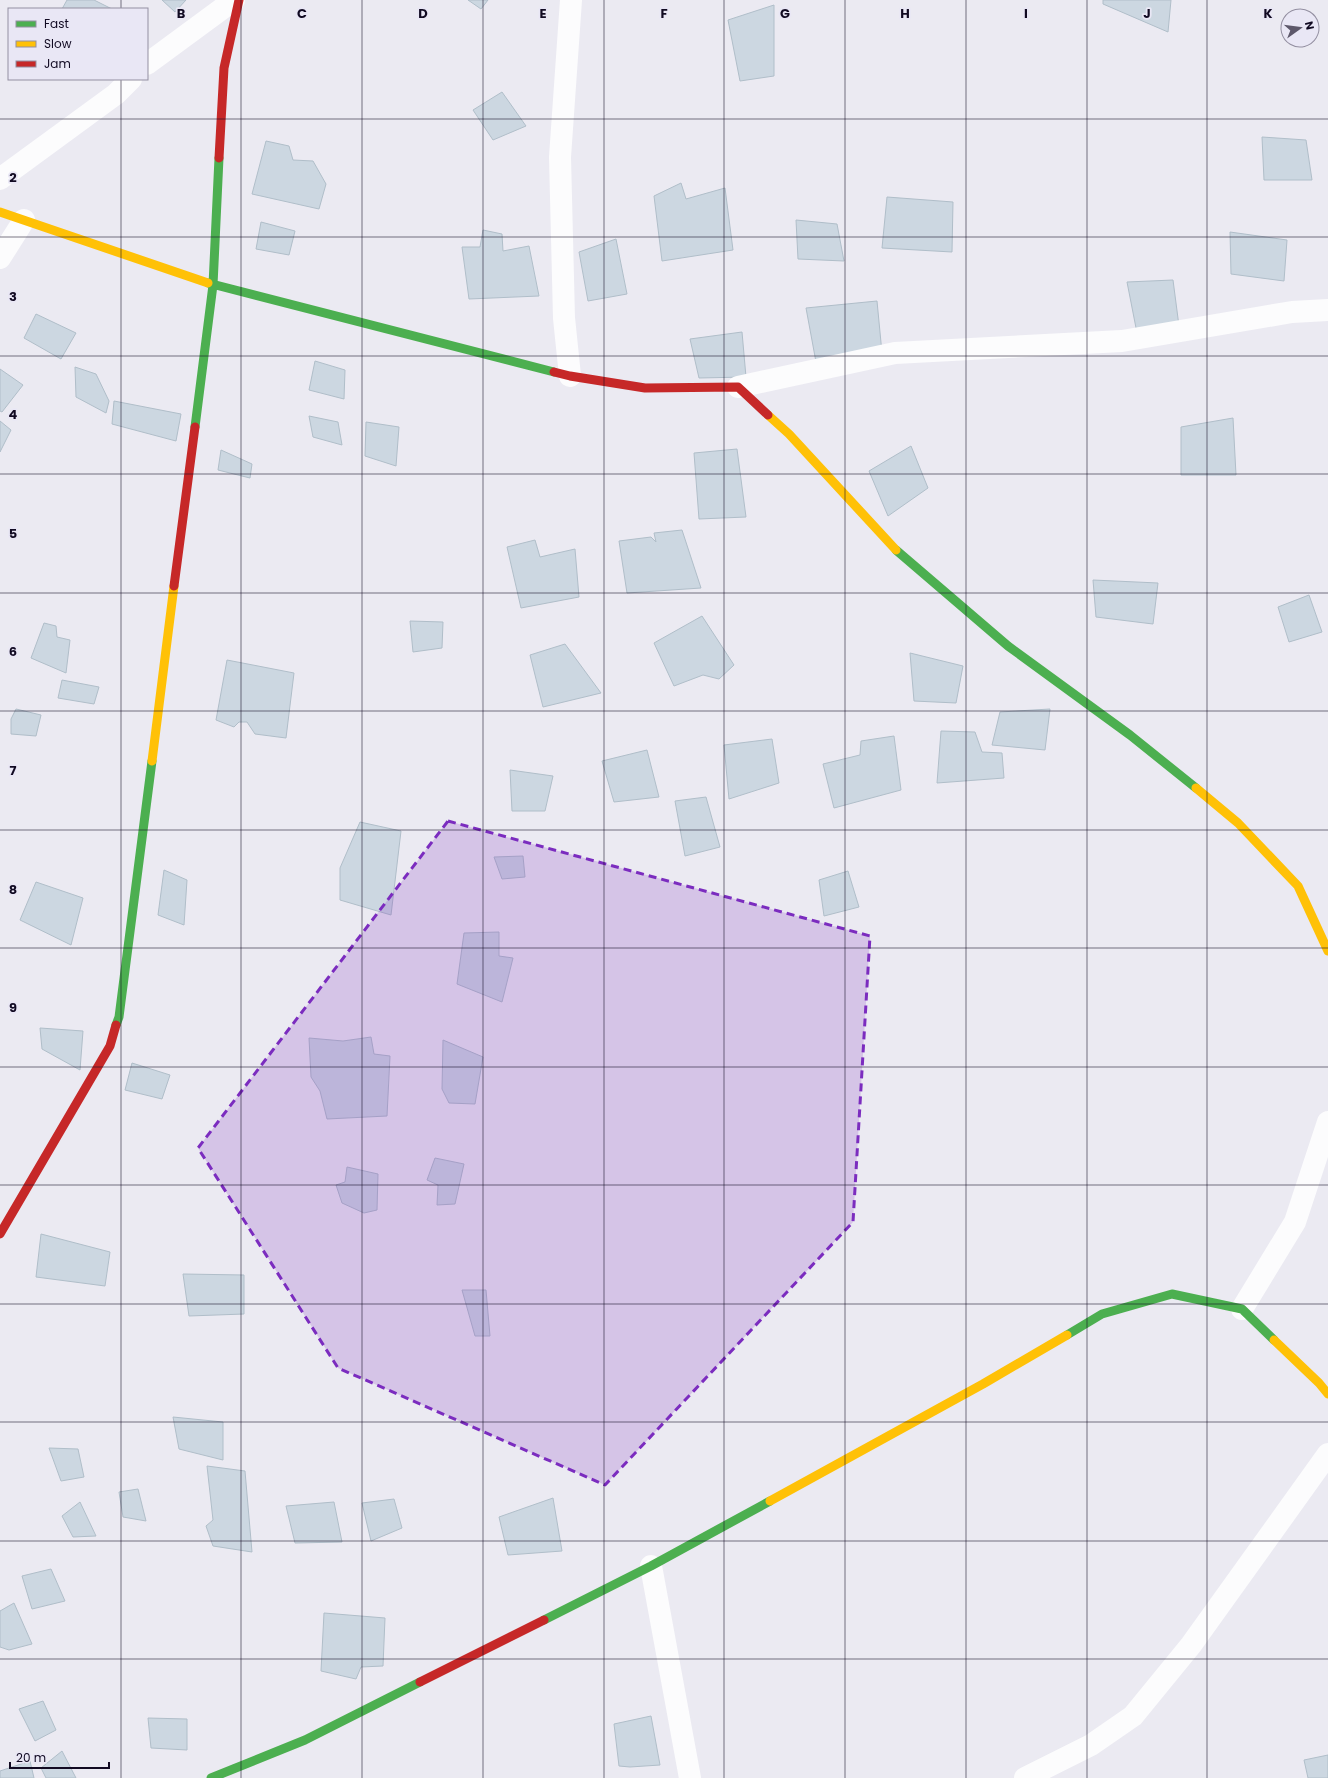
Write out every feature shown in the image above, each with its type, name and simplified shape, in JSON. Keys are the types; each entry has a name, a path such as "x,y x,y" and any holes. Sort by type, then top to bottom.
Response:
{"street":[{"path":"148,63 234,0"},
{"path":"0,1234 110,1046 119,1017 213,285 224,68 239,0"},
{"path":"570,376 564,318 560,158 571,0"},
{"path":"0,179 116,94 130,80"},
{"path":"0,212 213,285 570,376 645,388 738,387 895,354 1122,341 1292,312 1328,310"},
{"path":"0,258 24,220"},
{"path":"738,387 790,434 893,547 1008,646 1130,735 1238,823 1298,886 1328,951"},
{"path":"1242,1309 1295,1222 1328,1122"},
{"path":"211,1778 305,1740 651,1566 983,1384 1102,1314 1172,1294 1242,1309 1319,1383 1328,1394"},
{"path":"1025,1778 1091,1744 1133,1716 1191,1645 1328,1454"},
{"path":"651,1566 690,1778"}],"highlighted area":[{"path":"448,821 870,936 853,1222 605,1485 338,1368 198,1148"}],"building":[{"path":"67,0 94,0 110,8 63,8"},
{"path":"162,0 186,0 175,12"},
{"path":"468,0 488,0 481,9"},
{"path":"1103,0 1171,0 1168,32 1103,4"},
{"path":"774,5 774,76 740,81 728,20"},
{"path":"502,92 526,126 493,140 473,110"},
{"path":"1262,137 1306,140 1312,180 1264,180"},
{"path":"266,141 289,146 293,160 313,161 326,184 319,209 252,194"},
{"path":"681,183 686,199 725,188 733,250 662,261 654,196"},
{"path":"887,197 953,202 952,252 882,248"},
{"path":"796,220 837,224 844,261 798,259"},
{"path":"261,222 295,231 289,255 256,249"},
{"path":"483,230 502,234 503,251 529,246 539,296 469,299 462,247 480,247"},
{"path":"1230,232 1287,240 1284,281 1231,274"},
{"path":"616,239 627,294 588,301 579,252"},
{"path":"1173,280 1179,326 1137,333 1127,282"},
{"path":"877,301 882,353 816,362 806,308"},
{"path":"36,314 76,333 61,359 24,338"},
{"path":"742,332 746,377 699,378 690,339"},
{"path":"315,361 345,370 344,399 309,390"},
{"path":"75,367 96,374 109,401 106,413 76,397"},
{"path":"0,369 23,385 2,412 0,411"},
{"path":"114,401 181,414 176,441 112,424"},
{"path":"309,416 338,422 342,445 313,437"},
{"path":"1233,418 1236,475 1181,475 1181,427"},
{"path":"0,421 11,430 0,452"},
{"path":"366,422 399,427 396,466 365,456"},
{"path":"911,446 928,488 888,516 869,471"},
{"path":"737,449 746,517 699,519 694,453"},
{"path":"221,450 252,464 250,478 218,470"},
{"path":"682,530 701,588 627,593 619,541 651,537 656,542 654,533"},
{"path":"535,540 540,557 575,549 579,597 521,608 507,547"},
{"path":"1093,580 1158,583 1153,624 1096,617"},
{"path":"1309,595 1322,632 1289,642 1278,607"},
{"path":"702,616 734,665 719,679 703,675 674,686 654,643"},
{"path":"410,621 443,622 442,648 413,652"},
{"path":"44,623 56,626 57,637 70,640 66,673 31,658"},
{"path":"565,644 601,693 543,707 530,655"},
{"path":"910,653 963,666 956,703 914,701"},
{"path":"227,660 294,673 286,738 255,734 247,722 239,722 234,727 216,720"},
{"path":"62,680 99,687 94,704 58,698"},
{"path":"16,709 41,715 36,736 11,734 11,719"},
{"path":"1050,709 1045,750 992,745 1000,712"},
{"path":"941,731 975,732 982,752 1002,753 1004,778 937,783"},
{"path":"894,736 901,790 834,808 823,764 860,755 861,741"},
{"path":"772,739 779,783 729,799 724,745"},
{"path":"647,750 659,797 614,802 602,761"},
{"path":"510,770 553,776 545,811 512,811"},
{"path":"706,797 720,847 685,856 675,801"},
{"path":"360,822 401,831 391,915 340,900 340,868"},
{"path":"523,856 525,877 502,879 494,857"},
{"path":"164,870 187,880 184,925 158,915"},
{"path":"848,871 859,907 824,916 819,880"},
{"path":"36,882 83,898 71,945 20,920"},
{"path":"499,932 499,956 513,958 502,1002 457,984 464,933"},
{"path":"40,1028 83,1031 80,1070 42,1049"},
{"path":"371,1037 374,1054 390,1056 387,1116 327,1119 320,1091 311,1077 309,1038 343,1041"},
{"path":"443,1040 483,1057 475,1104 449,1103 442,1089"},
{"path":"132,1063 170,1075 162,1099 125,1090"},
{"path":"435,1158 464,1164 455,1204 437,1205 438,1185 427,1180"},
{"path":"347,1167 378,1174 377,1210 364,1213 342,1203 336,1185 345,1182"},
{"path":"41,1234 110,1252 105,1286 36,1277"},
{"path":"183,1274 244,1275 244,1314 189,1316"},
{"path":"462,1290 486,1290 490,1336 475,1336"},
{"path":"173,1417 223,1422 223,1460 179,1449"},
{"path":"49,1448 78,1449 84,1477 61,1481"},
{"path":"207,1466 245,1471 252,1552 213,1546 206,1526 213,1520"},
{"path":"138,1489 146,1521 123,1517 119,1492"},
{"path":"553,1498 562,1551 508,1555 499,1517"},
{"path":"394,1499 402,1528 371,1541 362,1503"},
{"path":"80,1502 96,1536 73,1537 62,1516"},
{"path":"334,1502 342,1542 295,1543 286,1506"},
{"path":"51,1569 65,1601 32,1609 22,1576"},
{"path":"14,1603 32,1644 9,1650 0,1647 0,1611"},
{"path":"324,1613 385,1618 383,1666 361,1667 356,1679 321,1671"},
{"path":"43,1701 56,1730 35,1741 19,1709"},
{"path":"651,1716 660,1765 630,1767 619,1766 614,1724"},
{"path":"148,1718 187,1719 187,1750 151,1748"},
{"path":"62,1751 76,1778 46,1778 41,1768"},
{"path":"1328,1755 1328,1778 1308,1778 1304,1760"},
{"path":"30,1761 34,1778 0,1778 0,1771"}],"traffic: fast":[{"path":"195,427 213,285 219,158"},
{"path":"208,283 554,372"},
{"path":"896,550 1008,646 1130,735 1196,788"},
{"path":"116,1025 119,1017 152,761"},
{"path":"1067,1335 1102,1314 1172,1294 1242,1309 1274,1340"},
{"path":"544,1620 651,1566 770,1501"},
{"path":"211,1778 305,1740 420,1682"}],"traffic: slow":[{"path":"0,212 208,283"},
{"path":"768,415 789,434 896,550"},
{"path":"152,761 174,586"},
{"path":"1196,788 1238,823 1298,886 1328,951"},
{"path":"770,1501 983,1384 1067,1335"},
{"path":"1274,1340 1319,1383 1328,1394"}],"traffic: jam":[{"path":"219,158 224,68 239,0"},
{"path":"554,372 645,388 738,387 768,415"},
{"path":"174,586 195,427"},
{"path":"0,1234 110,1046 116,1025"},
{"path":"420,1682 544,1620"}]}
